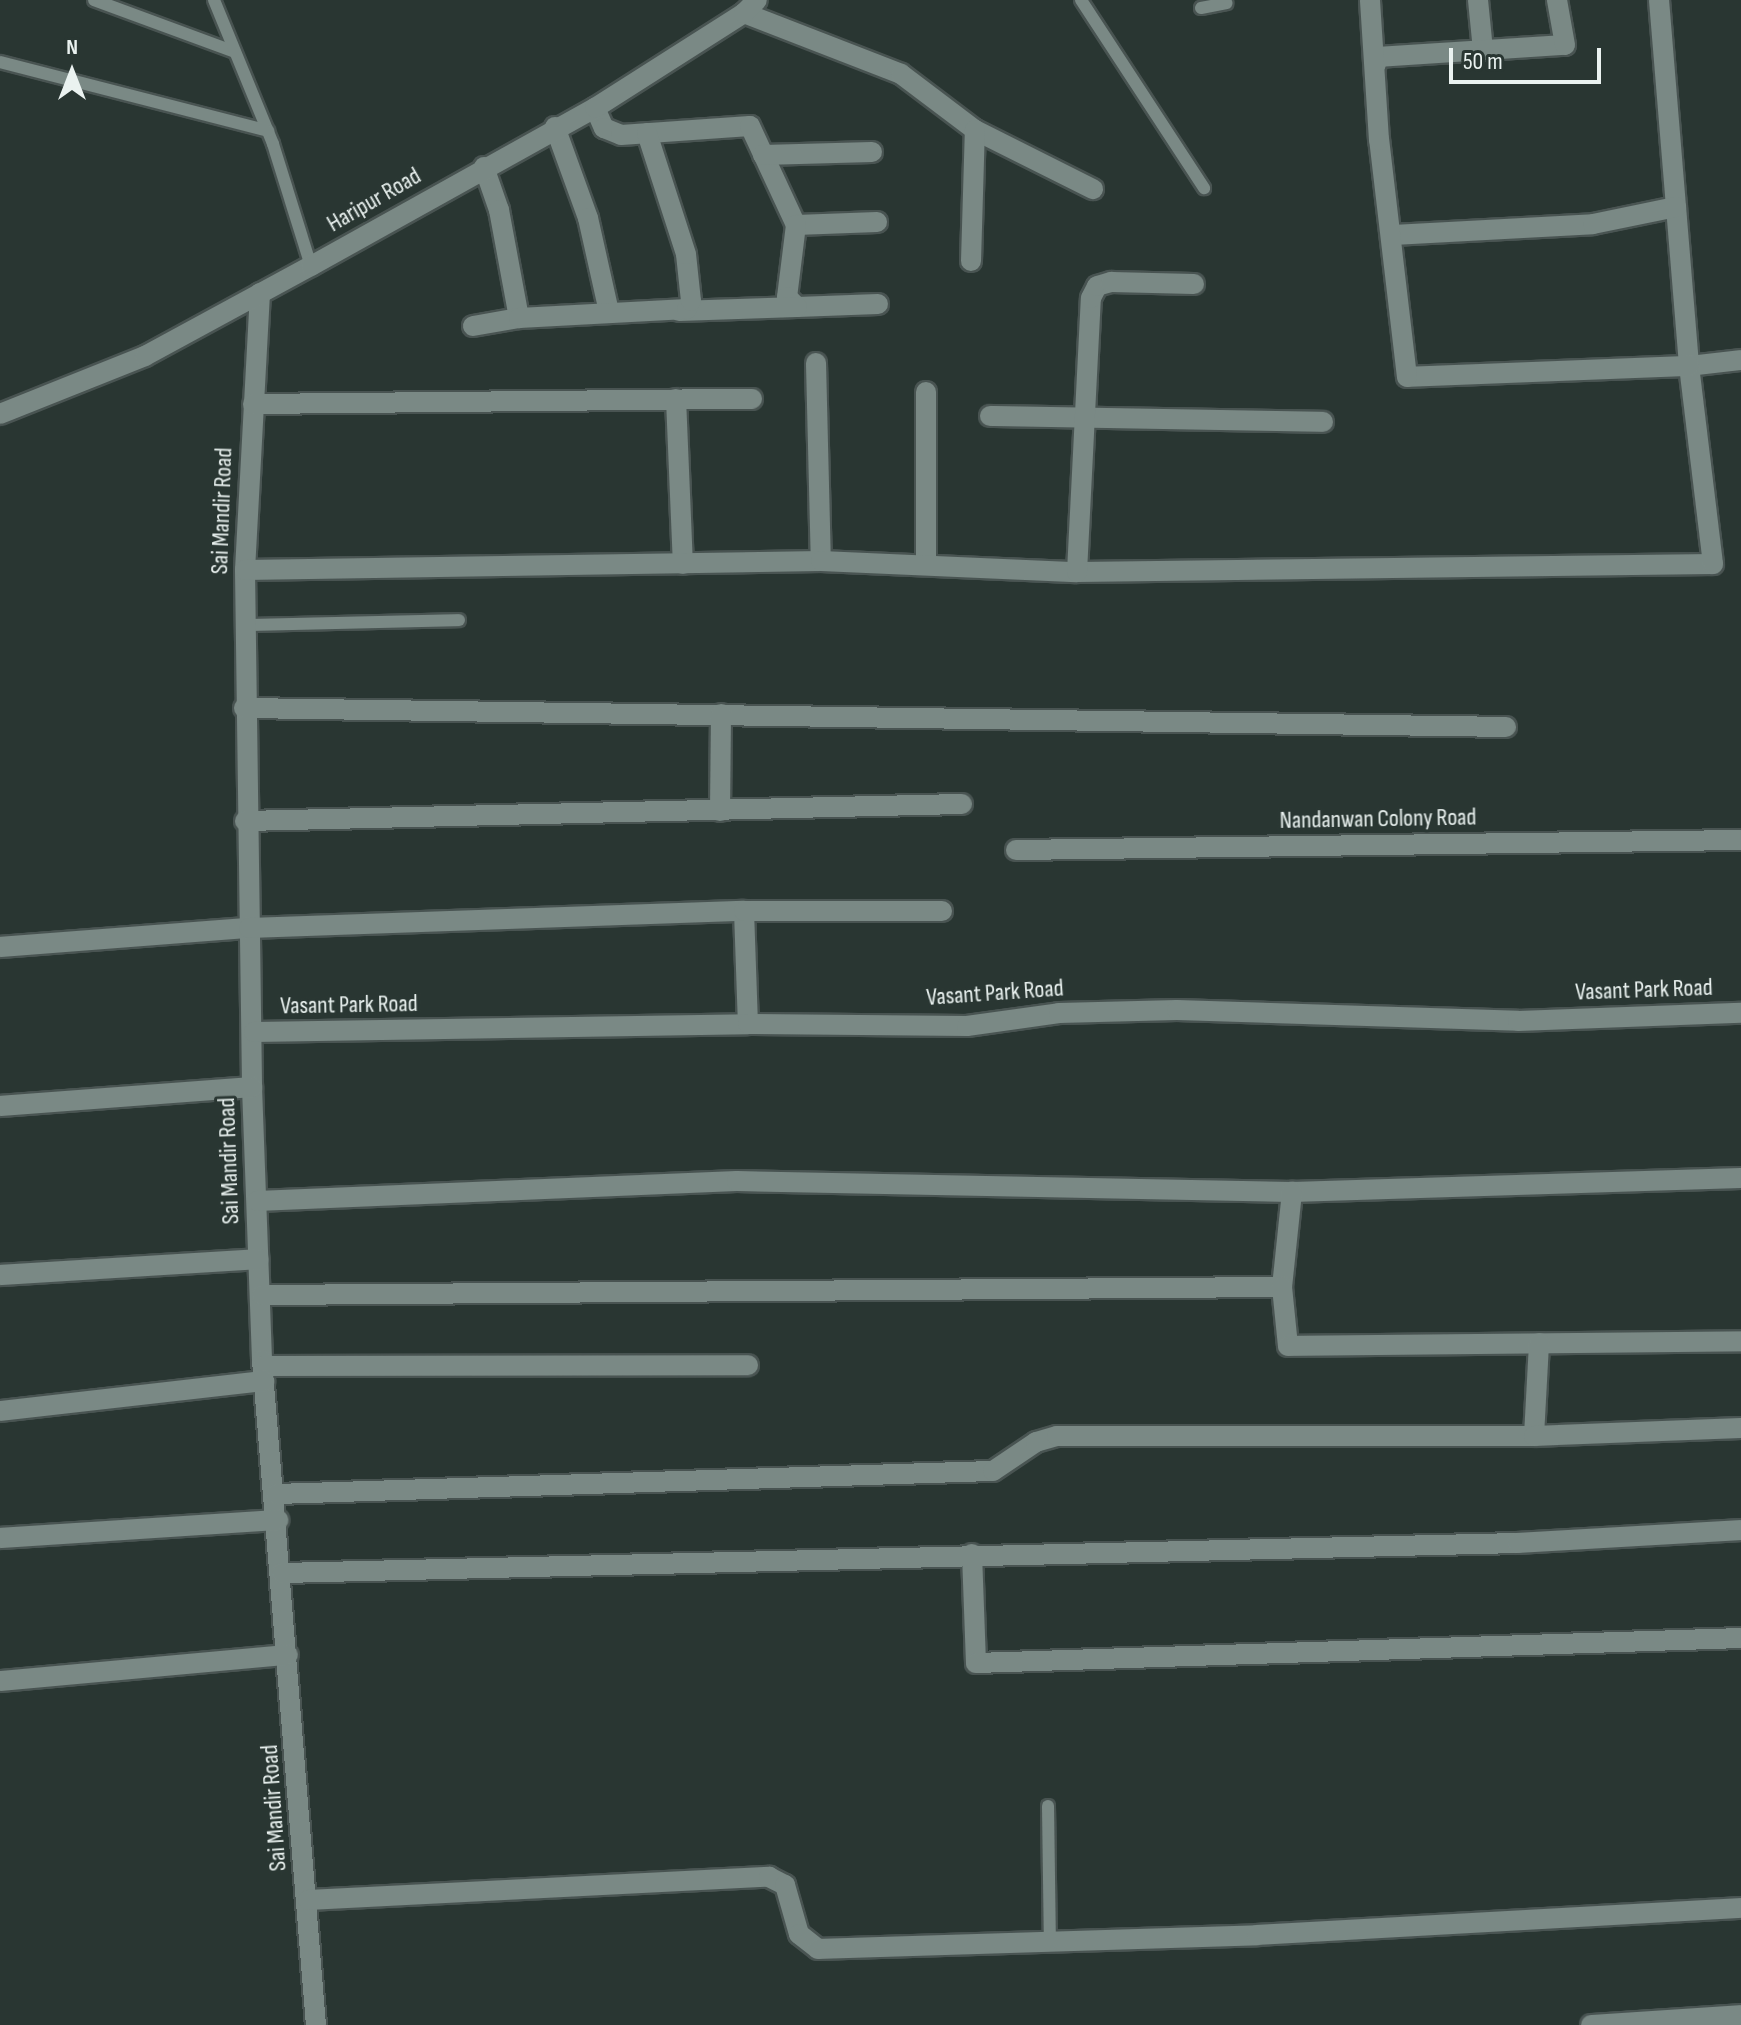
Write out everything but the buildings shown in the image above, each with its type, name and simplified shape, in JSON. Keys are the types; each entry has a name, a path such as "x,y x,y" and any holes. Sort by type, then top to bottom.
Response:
{"street":[{"path":"1370,0 1379,140 1393,235 1407,377 1689,366 1741,360"},
{"path":"1478,0 1483,50"},
{"path":"1376,64 1377,57 1565,45 1557,0"},
{"path":"245,570 821,561 926,563 1077,572 1713,564 1689,366 1659,0"},
{"path":"751,7 901,74 975,130 1093,189"},
{"name":"Haripur Road","path":"0,414 145,356 555,127 595,108 751,7"},
{"path":"595,108 611,133 750,126 796,225 787,297 797,307"},
{"path":"555,127 588,218 609,312"},
{"path":"971,261 975,130"},
{"path":"647,133 686,254 691,301 679,311"},
{"path":"763,155 872,152"},
{"path":"484,167 499,210 519,318"},
{"path":"1393,235 1593,224 1676,207"},
{"path":"796,225 877,222"},
{"path":"1077,572 1081,416 1091,298 1097,286 1111,282 1194,284"},
{"name":"Sai Mandir Road","path":"260,293 245,570 245,821 254,1032 252,1087 264,1373 316,2025"},
{"path":"473,326 519,318 609,312 878,304"},
{"path":"816,363 821,561"},
{"path":"926,392 926,563"},
{"path":"676,399 683,564"},
{"path":"253,404 752,399"},
{"path":"990,416 1323,422"},
{"path":"244,708 1506,727"},
{"path":"720,811 721,714"},
{"path":"245,821 962,804"},
{"name":"Nandanwan Colony Road","path":"1016,850 1741,840"},
{"path":"744,911 748,1024"},
{"path":"0,947 249,928 744,911 942,911"},
{"name":"Vasant Park Road","path":"254,1032 748,1024 967,1026 1059,1013 1177,1010 1518,1021 1741,1013"},
{"path":"0,1106 252,1087"},
{"path":"257,1201 737,1181 1292,1192 1741,1178"},
{"path":"1292,1192 1282,1287 1288,1346 1741,1341"},
{"path":"0,1275 259,1259"},
{"path":"262,1295 1282,1287"},
{"path":"1534,1436 1539,1343"},
{"path":"0,1411 264,1373 748,1365"},
{"path":"276,1494 993,1471 1036,1442 1057,1436 1534,1436 1741,1428"},
{"path":"0,1538 278,1520"},
{"path":"282,1573 1518,1543 1741,1530"},
{"path":"972,1554 976,1663 1741,1638"},
{"path":"0,1681 288,1655"},
{"path":"308,1900 769,1877 785,1885 799,1934 818,1949 1050,1942 1741,1908"},
{"path":"1591,2025 1741,2015"}],"lane":[{"path":"94,0 235,52"},
{"path":"214,0 268,131 311,266"},
{"path":"1081,0 1204,188"},
{"path":"1201,8 1231,1"},
{"path":"0,62 268,131"},
{"path":"245,625 459,620"},
{"path":"1048,1806 1050,1942"}]}
